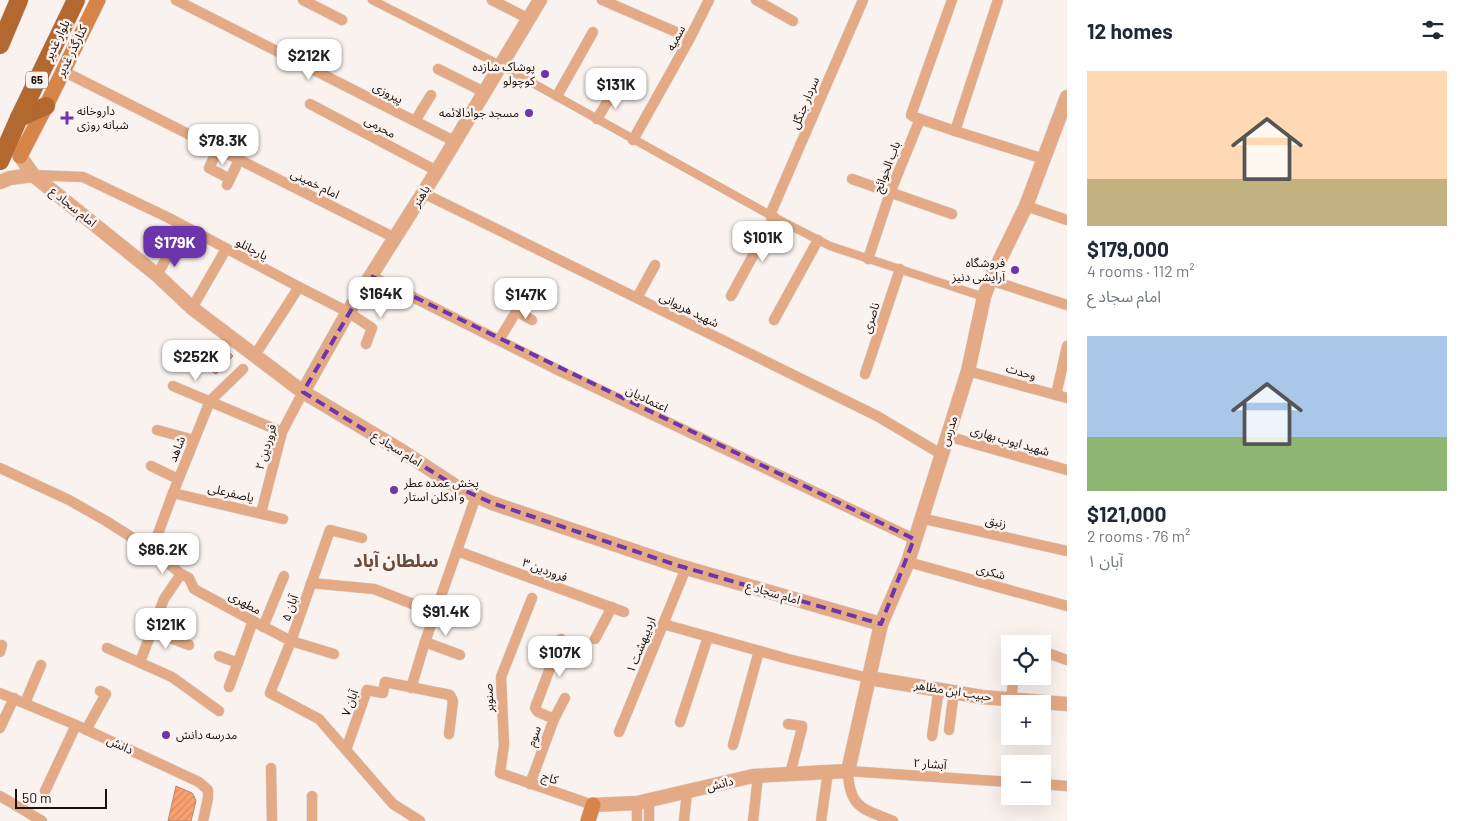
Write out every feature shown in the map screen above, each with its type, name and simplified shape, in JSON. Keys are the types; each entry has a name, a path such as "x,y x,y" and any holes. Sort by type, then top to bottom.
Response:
{"highway":[{"name":"بلوار غدیر","path":"0,161 76,0"},
{"path":"0,45 16,6"},
{"path":"16,126 46,106"}],"main road":[{"name":"کنارگذر غدیر","path":"20,156 98,0"},
{"path":"0,30 16,6"},
{"path":"588,821 593,806"}],"street":[{"name":"پیروزی","path":"176,0 454,141"},
{"path":"303,0 342,20"},
{"path":"372,0 500,65 633,140 830,246 984,297"},
{"path":"492,0 529,19"},
{"name":"باهنر","path":"303,392 348,312 437,171 540,0"},
{"path":"602,0 690,38"},
{"name":"سمیه","path":"633,140 709,0"},
{"name":"سردار جنگل","path":"731,296 772,216 863,0"},
{"path":"952,0 911,115 1044,159"},
{"path":"955,131 998,0"},
{"path":"763,2 792,22"},
{"path":"557,96 593,32"},
{"path":"438,69 484,92"},
{"name":"امام خمینی","path":"62,71 395,238"},
{"path":"596,119 615,89"},
{"path":"415,121 431,95"},
{"name":"مدرس","path":"848,770 881,624 908,562 920,518 968,370 984,297 990,280 1026,206 1067,97"},
{"name":"محرمی","path":"310,104 437,171"},
{"name":"باب الحوائج","path":"868,259 890,193 920,119"},
{"name":"امام سجاد ع","path":"16,126 20,156 33,175 157,275 192,308 303,392 402,451 457,487 492,504 549,524 686,568 881,624"},
{"path":"218,149 209,168 228,182 239,160"},
{"path":"0,182 10,178 33,175"},
{"name":"یارجانلو","path":"33,175 83,177 204,237 298,288 348,312 372,328 366,344"},
{"path":"852,179 952,214"},
{"name":"شهید هریوانی","path":"423,193 878,416 941,454"},
{"path":"1026,206 1067,220"},
{"path":"196,251 204,237"},
{"path":"774,320 818,240"},
{"path":"157,275 172,248"},
{"path":"192,308 226,249"},
{"path":"638,296 655,265"},
{"name":"ناصری","path":"865,374 900,269"},
{"name":"اعتمادیان","path":"371,276 560,371 914,540"},
{"path":"990,280 1067,306"},
{"path":"499,340 531,287"},
{"path":"255,355 298,288"},
{"path":"516,311 532,320"},
{"path":"1056,395 1067,346"},
{"name":"شاهد","path":"152,550 210,400 243,368"},
{"name":"وحدت","path":"968,370 1067,398"},
{"path":"173,386 282,432"},
{"name":"فروردین ۲","path":"261,513 282,432 303,392"},
{"path":"157,430 194,440"},
{"name":"شهید ایوب بهاری","path":"947,436 1067,470"},
{"path":"151,466 178,479"},
{"name":"مطهری","path":"0,468 69,500 152,550 181,574 189,578 194,589 292,642 334,654"},
{"name":"یاصفرعلی","path":"173,493 283,519"},
{"path":"449,734 453,701 450,695 411,688 476,496"},
{"name":"زنبق","path":"920,518 1067,551"},
{"name":"آبان ۵","path":"346,750 319,719 270,693 292,642 330,530 362,538"},
{"name":"فروردین ۳","path":"458,551 624,612"},
{"name":"شکری","path":"908,562 1067,606"},
{"name":"اردیبهشت ۱","path":"619,732 686,568"},
{"path":"140,662 164,599 181,574"},
{"path":"263,627 284,576"},
{"path":"311,583 374,589 418,606"},
{"name":"صنوبر","path":"500,773 504,745 500,677 532,598"},
{"path":"595,640 612,607"},
{"path":"229,687 253,621"},
{"path":"663,624 759,651 869,678"},
{"path":"152,631 189,645"},
{"path":"680,722 708,637"},
{"path":"554,719 538,712 535,708 561,639"},
{"path":"425,642 460,655"},
{"path":"107,648 172,677 219,711"},
{"path":"733,745 759,651"},
{"path":"1051,654 1067,660"},
{"path":"219,656 238,663"},
{"path":"25,702 41,665"},
{"name":"حبیب ابن مظاهر","path":"869,678 940,688 982,697 1001,698"},
{"name":"آبان ۷","path":"346,750 367,690 383,693 385,682 411,688"},
{"path":"932,736 940,688"},
{"path":"86,730 106,694 100,691"},
{"path":"950,730 954,691"},
{"name":"دانش","path":"0,693 76,724 199,782 208,790 203,821"},
{"path":"0,728 14,698"},
{"name":"سوم","path":"530,784 554,719 565,698"},
{"name":"حبیب ابن مظاهر","path":"1051,703 1067,704"},
{"path":"45,790 76,724"},
{"path":"788,724 802,726 790,774"},
{"path":"346,750 393,804 420,821"},
{"path":"271,768 272,821"},
{"path":"848,770 848,786 862,809 893,821"},
{"name":"دانش","path":"593,806 643,802 758,776 848,770"},
{"name":"آبشار ۲","path":"848,770 1001,781"},
{"path":"821,821 828,772"},
{"name":"کاج","path":"500,773 593,806"},
{"path":"753,821 758,776"},
{"path":"1051,785 1067,786"},
{"path":"684,821 687,792"},
{"path":"0,796 42,821"},
{"path":"312,796 312,821"},
{"path":"637,821 643,802"},
{"path":"643,802 649,821"}],"highlighted area":[{"path":"371,276 914,539 881,624 676,565 492,503 457,487 303,392"}],"building":[{"path":"219,344 233,356 216,374 201,365"},
{"path":"176,786 192,793 194,796 196,801 191,821 168,821"}],"place":[{"name":"پوشاک شازده کوچولو","path":"545,74"},
{"name":"مسجد جوادالائمه","path":"529,113"},
{"name":"داروخانه شبانه روزی","path":"67,118"},
{"name":"فروشگاه آرایشی دنیز","path":"1015,270"},
{"name":"پخش عمده عطر و ادکلن استار","path":"394,490"},
{"name":"مدرسه دانش","path":"166,735"}],"district":[{"name":"سلطان آباد","path":"396,561"}]}
